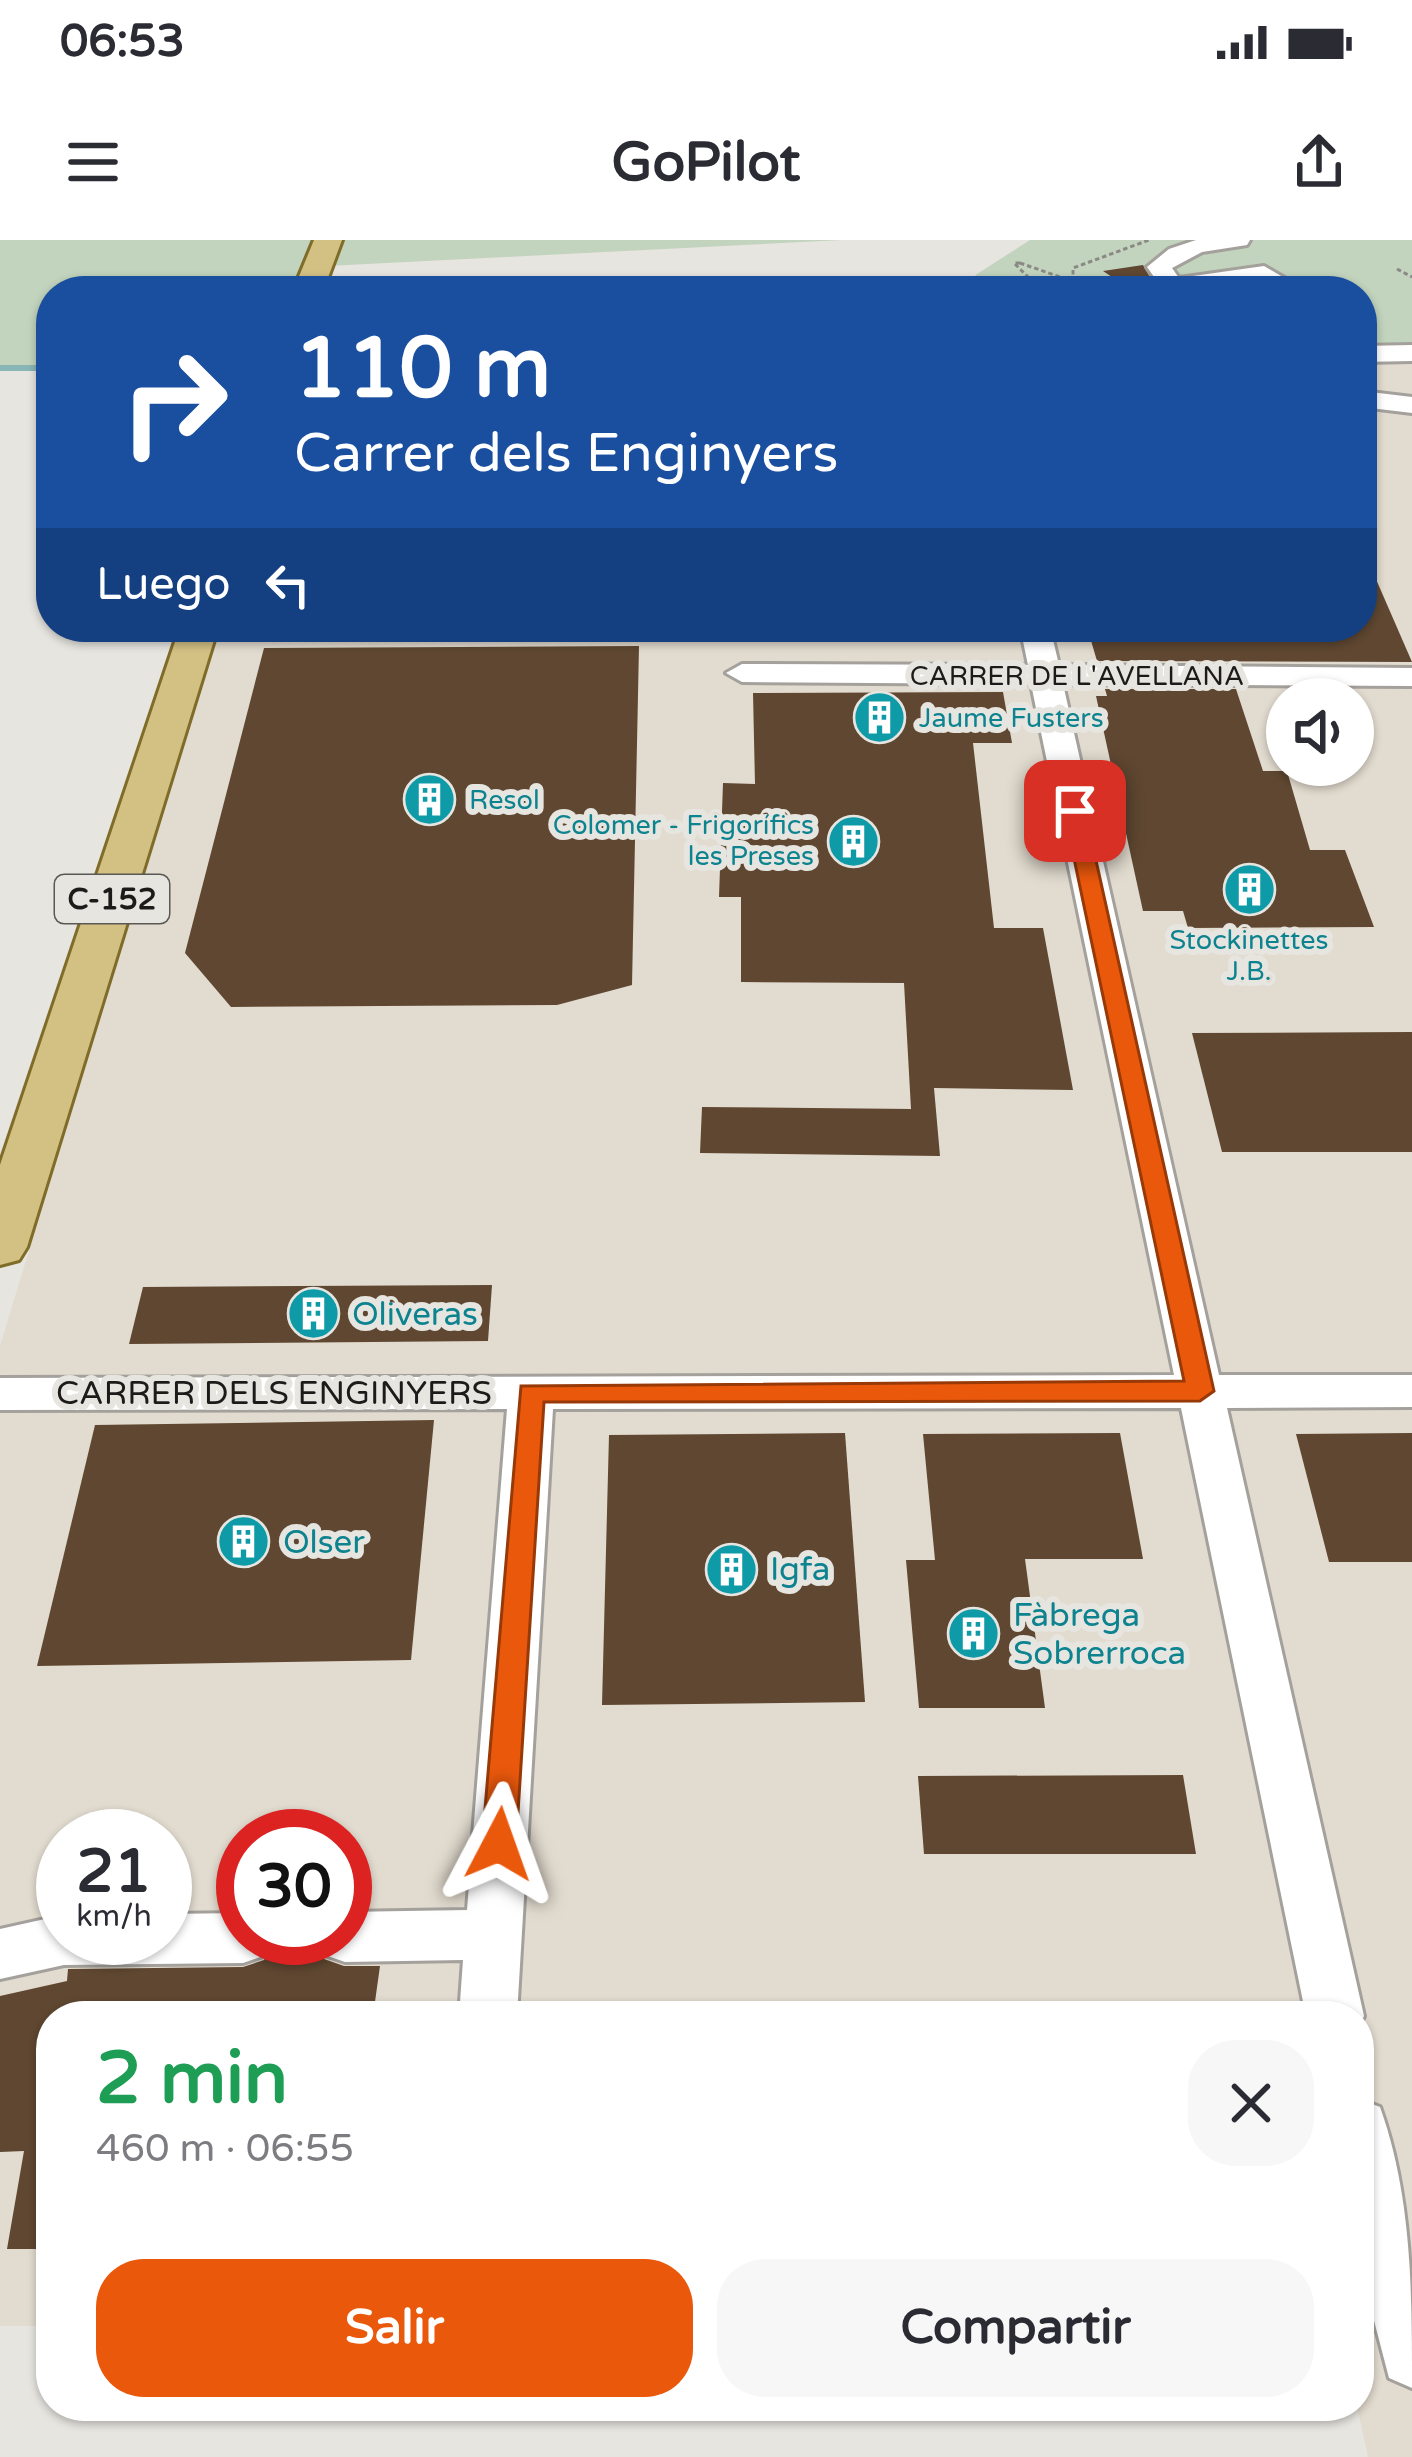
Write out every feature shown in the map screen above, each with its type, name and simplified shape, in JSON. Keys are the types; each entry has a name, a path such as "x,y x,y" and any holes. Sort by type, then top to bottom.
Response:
{"main road":[{"path":"314,276 328,240"},
{"name":"C-152","path":"0,1247 195,642"}],"street":[{"path":"1166,276 1159,267 1183,250 1239,240"},
{"path":"1247,276 1296,260"},
{"path":"1264,273 1269,276"},
{"path":"1377,354 1412,353"},
{"path":"1377,401 1412,405"},
{"path":"1038,642 1332,2001"},
{"name":"CARRER DE L'AVELLANA","path":"742,674 1412,677"},
{"name":"CARRER DELS ENGINYERS","path":"0,1394 1412,1391"},
{"path":"489,2001 531,1393"},
{"path":"372,1937 492,1935"},
{"path":"0,1954 64,1940 216,1938"},
{"path":"1374,2204 1395,2312"}],"path":[{"path":"1073,276 1073,268 1149,240"},
{"path":"1027,276 1014,263 1057,276"},
{"path":"1397,269 1412,277"}],"shaded area":[{"path":"1412,359 1412,2457 1368,2457 1360,2421 1374,2421 1374,2001 36,2001 36,2326 0,2326 0,1346 214,642 1377,642 1377,360"}],"green space":[{"path":"0,240 842,240 308,267 305,276 36,276 36,370 0,370"},
{"path":"1030,240 1412,240 1412,355 1377,356 1377,276 977,274"}],"building":[{"path":"1143,265 1149,276 1110,276 1103,271"},
{"path":"1377,582 1412,662 1097,661 1091,642 1377,642"},
{"name":"Resol","path":"639,646 632,985 557,1005 231,1007 185,953 264,648"},
{"path":"1105,689 1236,689 1266,771 1266,786 1291,786 1310,850 1345,850 1374,927 1188,928 1183,911 1143,911 1096,696 1107,696"},
{"path":"1003,692 1012,743 973,743 994,928 1043,928 1073,1090 934,1088 940,1156 700,1153 702,1107 911,1109 904,983 741,982 741,897 719,897 723,783 755,784 753,693"},
{"path":"1412,1032 1412,1152 1222,1152 1192,1033"},
{"name":"Oliveras","path":"492,1285 488,1341 129,1344 143,1287"},
{"name":"Olser","path":"434,1420 411,1660 37,1666 95,1425"},
{"name":"Igfa","path":"845,1433 865,1702 602,1705 609,1435"},
{"name":"Fàbrega Sobrerroca","path":"1120,1433 1143,1559 1025,1559 1045,1708 919,1708 906,1560 935,1560 923,1434"},
{"path":"1412,1433 1412,1562 1329,1562 1296,1434"},
{"path":"1183,1775 1196,1854 924,1854 918,1776"},
{"path":"380,1966 375,2001 36,2001 36,2249 7,2249 24,2151 0,2152 0,1996 67,1981 68,1969"}],"waterway":[{"path":"0,368 36,368"}],"place":[{"name":"Jaume Fusters","path":"880,718"},
{"name":"Resol","path":"430,800"},
{"name":"Colomer - Frigorífics les Preses","path":"853,841"},
{"name":"Stockinettes J.B.","path":"1249,890"},
{"name":"Oliveras","path":"313,1314"},
{"name":"Olser","path":"244,1542"},
{"name":"Igfa","path":"731,1569"},
{"name":"Fàbrega Sobrerroca","path":"974,1634"}],"route":[{"path":"499,1844 531,1393 1200,1391 1075,811"}]}
